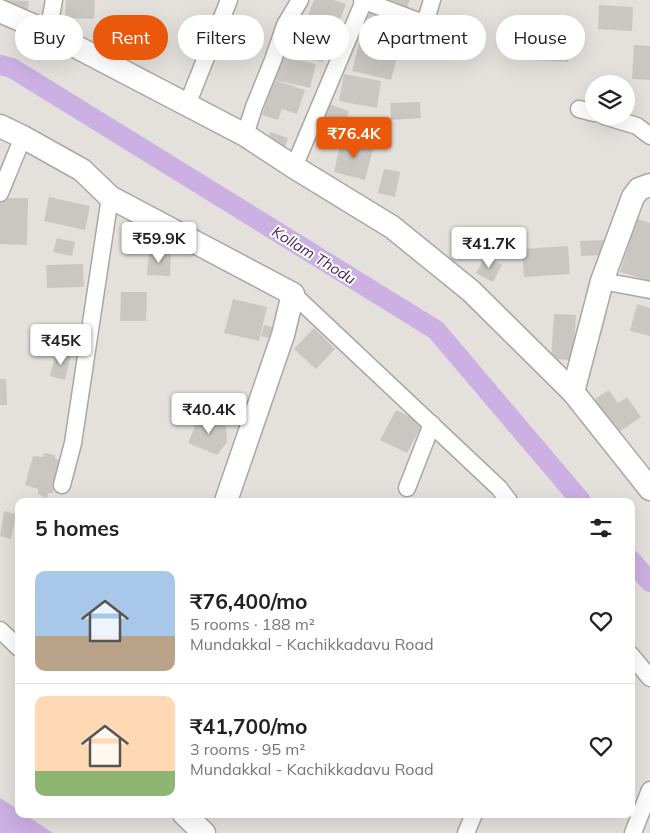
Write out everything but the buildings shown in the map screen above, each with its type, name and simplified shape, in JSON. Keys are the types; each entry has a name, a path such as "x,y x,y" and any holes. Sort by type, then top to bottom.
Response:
{"street":[{"path":"51,15 54,0"},
{"path":"187,105 229,0"},
{"path":"245,135 285,25 300,0"},
{"path":"294,167 363,0 418,21 426,20 432,0"},
{"path":"0,11 15,18"},
{"path":"83,50 245,135 392,227 471,291 573,392 650,489"},
{"path":"634,125 650,136"},
{"path":"0,126 82,170 110,197 293,294 432,424 499,488 507,498"},
{"path":"0,193 23,137"},
{"path":"573,392 602,282 634,194 642,187 650,185"},
{"path":"62,485 73,443 110,197"},
{"path":"602,282 650,290"},
{"path":"227,498 283,335 293,294"},
{"path":"407,488 432,424"},
{"path":"0,630 15,644"},
{"path":"635,660 650,678"},
{"path":"633,833 650,790"},
{"path":"188,818 204,833"},
{"path":"466,833 472,818"}],"shaded area":[{"path":"0,798 15,807 15,818 30,818 53,833 0,833"}],"waterway":[{"name":"Kollam Thodu","path":"0,65 12,68 436,330 578,498"},
{"name":"Kollam Thodu","path":"635,565 650,582"}]}
